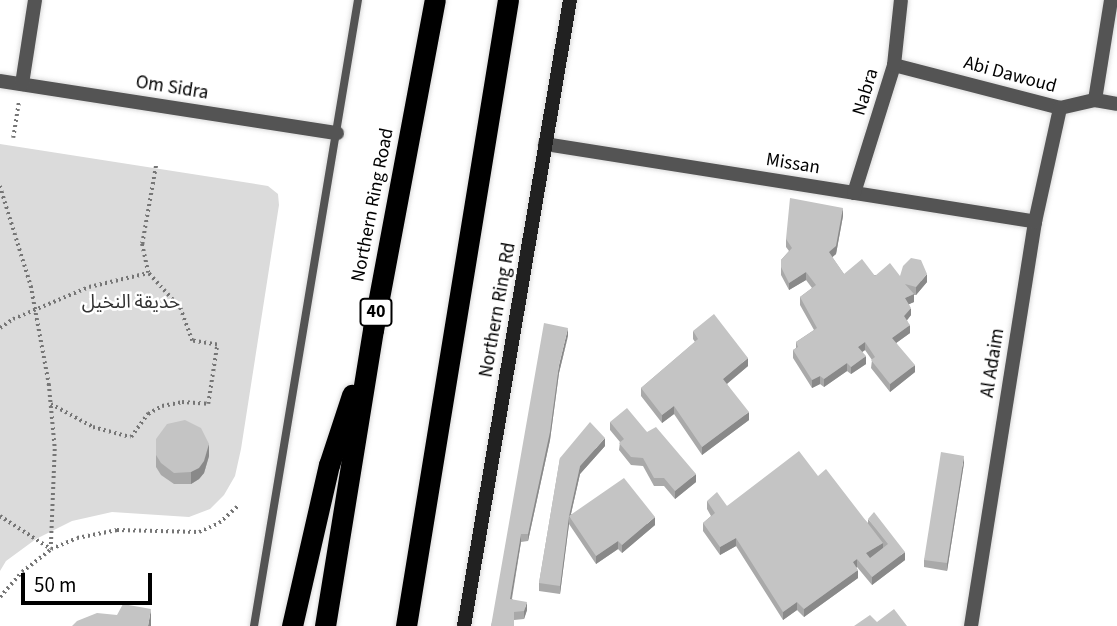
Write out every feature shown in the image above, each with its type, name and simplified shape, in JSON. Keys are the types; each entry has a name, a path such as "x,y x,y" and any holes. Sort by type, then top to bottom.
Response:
{"highway":[{"name":"Northern Ring Road","path":"325,626 373,330 435,0"},
{"path":"405,626 508,0"},
{"path":"292,626 329,465 373,330"}],"main road":[{"name":"Northern Ring Rd","path":"464,626 570,0"}],"street":[{"path":"22,84 35,0"},
{"name":"Nabra","path":"854,193 894,65 901,0"},
{"path":"1095,100 1111,0"},
{"name":"Abi Dawoud","path":"894,65 1060,108 1095,100 1117,104"},
{"name":"Om Sidra","path":"0,81 337,133"},
{"name":"Al Adaim","path":"971,626 1035,222 1060,108"},
{"name":"Missan","path":"545,144 1035,222"}],"lane":[{"path":"254,626 358,0"}],"path":[{"path":"13,138 22,84"},
{"path":"51,404 93,427 131,437 148,414 162,406 182,402 208,404 217,345 192,341 180,308 148,273 142,244 156,165"},
{"path":"0,186 19,243 36,309 51,404 55,449 51,549"},
{"path":"0,328 36,309 89,287 148,273"},
{"path":"0,597 22,572 51,549 77,538 117,530 199,532 219,523 238,506"},
{"path":"0,516 51,549"}],"green space":[{"name":"حديقة النخيل","path":"0,144 268,186 278,194 279,205 241,449 235,476 224,495 210,509 189,517 112,512 72,521 36,539 6,561 0,571"}],"building":[{"path":"790,198 843,208 836,246 829,252 844,274 862,259 875,276 890,263 900,276 903,266 911,258 921,260 927,274 916,287 905,284 914,294 905,298 911,308 904,316 910,325 892,338 915,365 890,384 871,360 875,357 865,342 858,347 866,356 851,367 847,363 824,379 820,376 812,380 793,350 798,347 796,342 817,328 800,297 816,285 806,272 789,283 781,267 781,260 792,248 786,239"},
{"path":"714,314 748,358 723,379 749,412 702,447 674,406 662,415 641,388 698,339 693,331"},
{"path":"544,323 568,328 559,365 550,432 528,534 521,534 510,599 527,602 524,611 514,612 514,626 491,626"},
{"path":"627,408 647,432 656,427 696,474 675,491 664,478 654,478 643,458 631,457 619,443 624,439 610,422"},
{"path":"185,420 201,428 209,444 199,468 191,472 174,473 161,463 156,455 156,439 167,424"},
{"path":"590,422 605,438 580,466 569,516 560,586 539,583 560,458"},
{"path":"799,451 818,476 826,469 883,543 866,553 870,558 888,544 868,519 874,512 905,552 872,577 857,559 853,562 858,570 804,609 797,602 783,612 736,538 720,547 703,523 715,513 707,501 717,492 727,506"},
{"path":"941,452 964,456 947,563 924,560"},
{"path":"624,478 655,517 622,545 618,541 596,556 569,516"},
{"path":"123,604 151,609 148,626 72,626 77,621 97,613 117,615"},
{"path":"894,609 907,626 854,626 870,615 877,622"}]}
